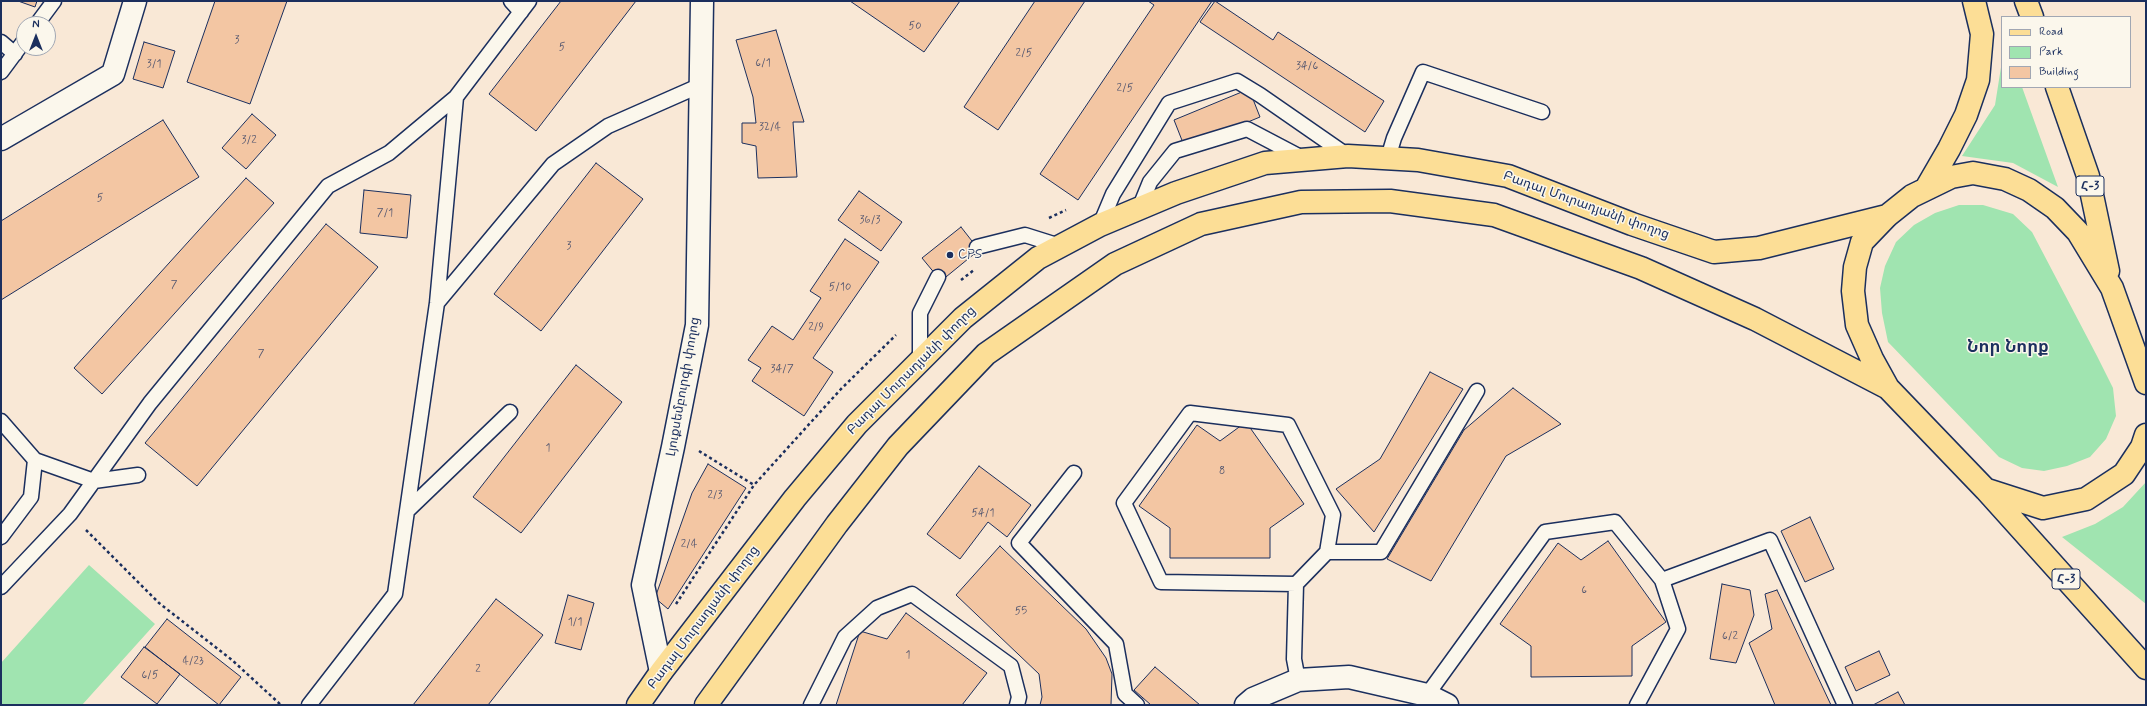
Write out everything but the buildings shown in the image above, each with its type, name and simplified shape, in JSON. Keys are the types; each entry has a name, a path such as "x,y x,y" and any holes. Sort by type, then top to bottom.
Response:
{"main road":[{"path":"1927,187 1949,149 1966,115 1978,80 1982,34 1974,1"},
{"path":"2026,1 2032,16"},
{"name":"Հ-3","path":"2057,88 2088,176 2112,288"},
{"name":"Բադալ Մուրադյանի փողոց","path":"638,705 661,672 795,498 857,424 963,318 1038,258 1100,225 1176,193 1265,163 1348,156 1418,160 1508,176 1632,224 1714,252 1759,248 1886,216"},
{"path":"2146,382 2112,288 2078,232 2054,208 2029,190 2005,179 1973,173 1951,177 1927,187 1912,196 1886,216 1862,242 1855,267 1853,291 1857,325 1872,359 1888,388 1986,490 2043,508 2086,500 2124,474 2142,448 2146,435"},
{"path":"707,704 837,524 898,446 986,354 1115,264 1201,224 1301,202 1390,201 1494,215 1649,272 1755,319 1888,388"},
{"name":"Հ-3","path":"1986,490 2146,668"}],"street":[{"path":"1,139 113,74 135,1"},
{"name":"Լյուքսեմբուրգի փողոց","path":"661,672 643,585 673,447 697,325 702,1"},
{"path":"1246,705 1253,699 1298,680 1349,677 1427,695 1447,705"}],"lane":[{"path":"43,16 54,1"},
{"path":"511,1 521,12"},
{"path":"1,587 70,514 150,403 328,186 389,154 456,97 529,1"},
{"path":"1,42 15,54 1,72"},
{"path":"1388,158 1394,138 1423,72 1542,112"},
{"path":"1100,225 1113,194 1169,103 1237,81 1267,99 1348,156"},
{"path":"437,303 553,164 608,126 701,85"},
{"path":"309,705 395,594 437,303 456,97"},
{"path":"1140,209 1150,182 1175,151 1247,129 1306,160"},
{"path":"977,247 1025,235 1060,246"},
{"path":"920,360 920,313 938,277"},
{"path":"1327,552 1381,552 1477,391"},
{"path":"407,512 510,412"},
{"path":"1296,584 1161,582 1124,503 1190,413 1288,425 1333,515 1327,552 1296,584 1294,659 1298,680"},
{"path":"1,421 35,460 94,481 138,474"},
{"path":"1,537 30,497 35,460"},
{"path":"1074,474 1019,543 1116,644 1125,694 1137,705"},
{"path":"1427,695 1545,532 1615,522 1662,580 1678,629 1637,705"},
{"path":"1662,580 1770,540 1845,705"},
{"path":"811,705 845,637 877,608 912,594 1011,666 1019,697 1017,705"}],"path":[{"path":"647,607 666,619 754,485 699,451"},
{"path":"70,514 159,603 232,660 281,705"}],"green space":[{"path":"2001,67 2001,88 2022,88 2058,187 2013,163 1962,156 1995,105"},
{"path":"1959,205 1983,205 2013,214 2032,232 2097,356 2113,388 2116,416 2106,439 2090,457 2067,466 2044,471 2022,468 1999,457 1888,342 1882,313 1880,288 1885,266 1896,242 1914,225 1935,213"},
{"path":"2146,482 2146,604 2062,537 2095,524 2123,507"},
{"path":"89,565 155,624 82,705 1,705 1,663"}],"place":[{"name":"CPS","path":"950,255"}],"district":[{"name":"Նոր Նորք","path":"2008,348"}]}
